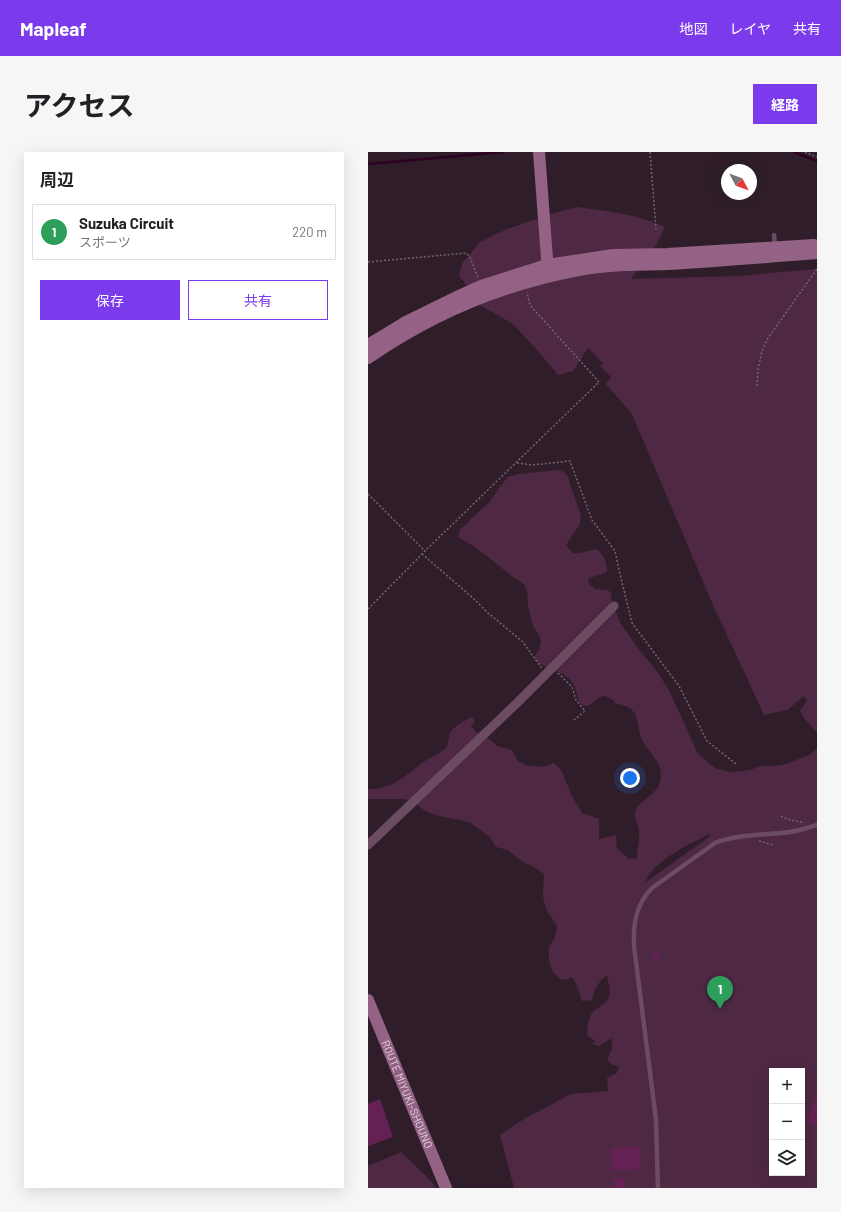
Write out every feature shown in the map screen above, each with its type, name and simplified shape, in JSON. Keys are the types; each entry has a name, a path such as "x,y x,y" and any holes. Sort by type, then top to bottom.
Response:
{"street":[{"path":"539,152 548,271"},
{"path":"368,345 404,323 481,286 613,255 667,254 775,241 817,245"},
{"path":"368,358 406,333 434,318 484,296 524,283 548,271 817,253"},
{"path":"368,845 518,702 614,606"},
{"name":"ROUTE MIYUKI-SHOUNO","path":"368,1000 446,1188"}],"lane":[{"path":"658,1188 656,1120 634,946 634,923 638,908 644,897 652,888 715,843 725,839 737,837 792,832 817,825"}],"path":[{"path":"650,152 656,230"},
{"path":"805,152 817,157"},
{"path":"368,262 466,253 470,257 481,286"},
{"path":"757,386 758,370 762,351 768,338 817,269"},
{"path":"368,609 422,554 599,382 530,305 524,283"},
{"path":"516,463 533,465 570,462 592,520 616,551 632,623 679,686 707,741 736,764"},
{"path":"368,494 425,552"},
{"path":"422,554 523,642 541,667 551,668 572,687 576,700 585,711 574,720"},
{"path":"781,816 800,822"}],"shaded area":[{"path":"577,207 633,216 665,227 656,245 631,279 738,276 817,269 817,733 804,718 800,710 807,701 804,696 787,710 764,715 713,605 632,414 606,384 611,377 600,366 604,364 588,348 573,371 558,375 513,324 480,305 459,275 462,264 480,242 507,229"},
{"path":"558,470 567,475 581,516 580,524 566,545 573,553 597,549 603,557 606,562 607,572 588,579 589,584 596,589 608,590 611,593 612,603 621,624 656,670 669,690 698,754 717,769 732,772 750,770 761,766 786,764 809,755 817,749 817,1188 514,1188 500,1135 524,1119 571,1094 608,1091 607,1078 617,1073 619,1066 612,1065 607,1059 612,1049 612,1038 599,1046 592,1044 595,1041 587,1035 588,1024 592,1013 608,1000 610,994 607,975 597,986 592,1000 582,1001 578,988 572,977 566,980 560,979 553,972 549,961 549,947 555,937 557,926 546,909 543,896 544,874 521,861 508,850 496,847 490,837 469,822 427,812 405,799 368,799 368,789 377,789 391,785 446,748 449,735 454,728 472,717 475,722 471,726 476,732 488,738 497,746 512,750 517,760 525,765 544,767 554,763 561,770 572,796 582,813 599,819 599,839 616,835 617,848 629,859 637,858 639,834 635,812 640,804 658,787 661,775 658,763 641,738 636,715 631,709 614,703 614,700 605,696 600,697 588,706 581,705 572,682 565,675 534,660 539,651 541,641 534,628 531,618 528,606 527,590 524,584 472,545 458,537 460,530 490,502 500,486 508,477 519,474","holes":["711,834 709,837 646,882 650,874 664,860 683,848"]},
{"path":"401,1152 431,1181 436,1188 368,1188 368,1166"}],"building":[{"path":"654,951 659,952 658,959 652,958"},
{"path":"817,1093 817,1125 807,1122"},
{"path":"380,1099 393,1137 368,1146 368,1104"},
{"path":"640,1147 641,1169 612,1170 611,1148"},
{"path":"624,1178 625,1188 614,1188 613,1179"}],"waterway":[{"path":"368,164 503,152"},
{"path":"794,152 817,161"}],"place":[{"name":"Suzuka Circuit","path":"720,1009"}]}
